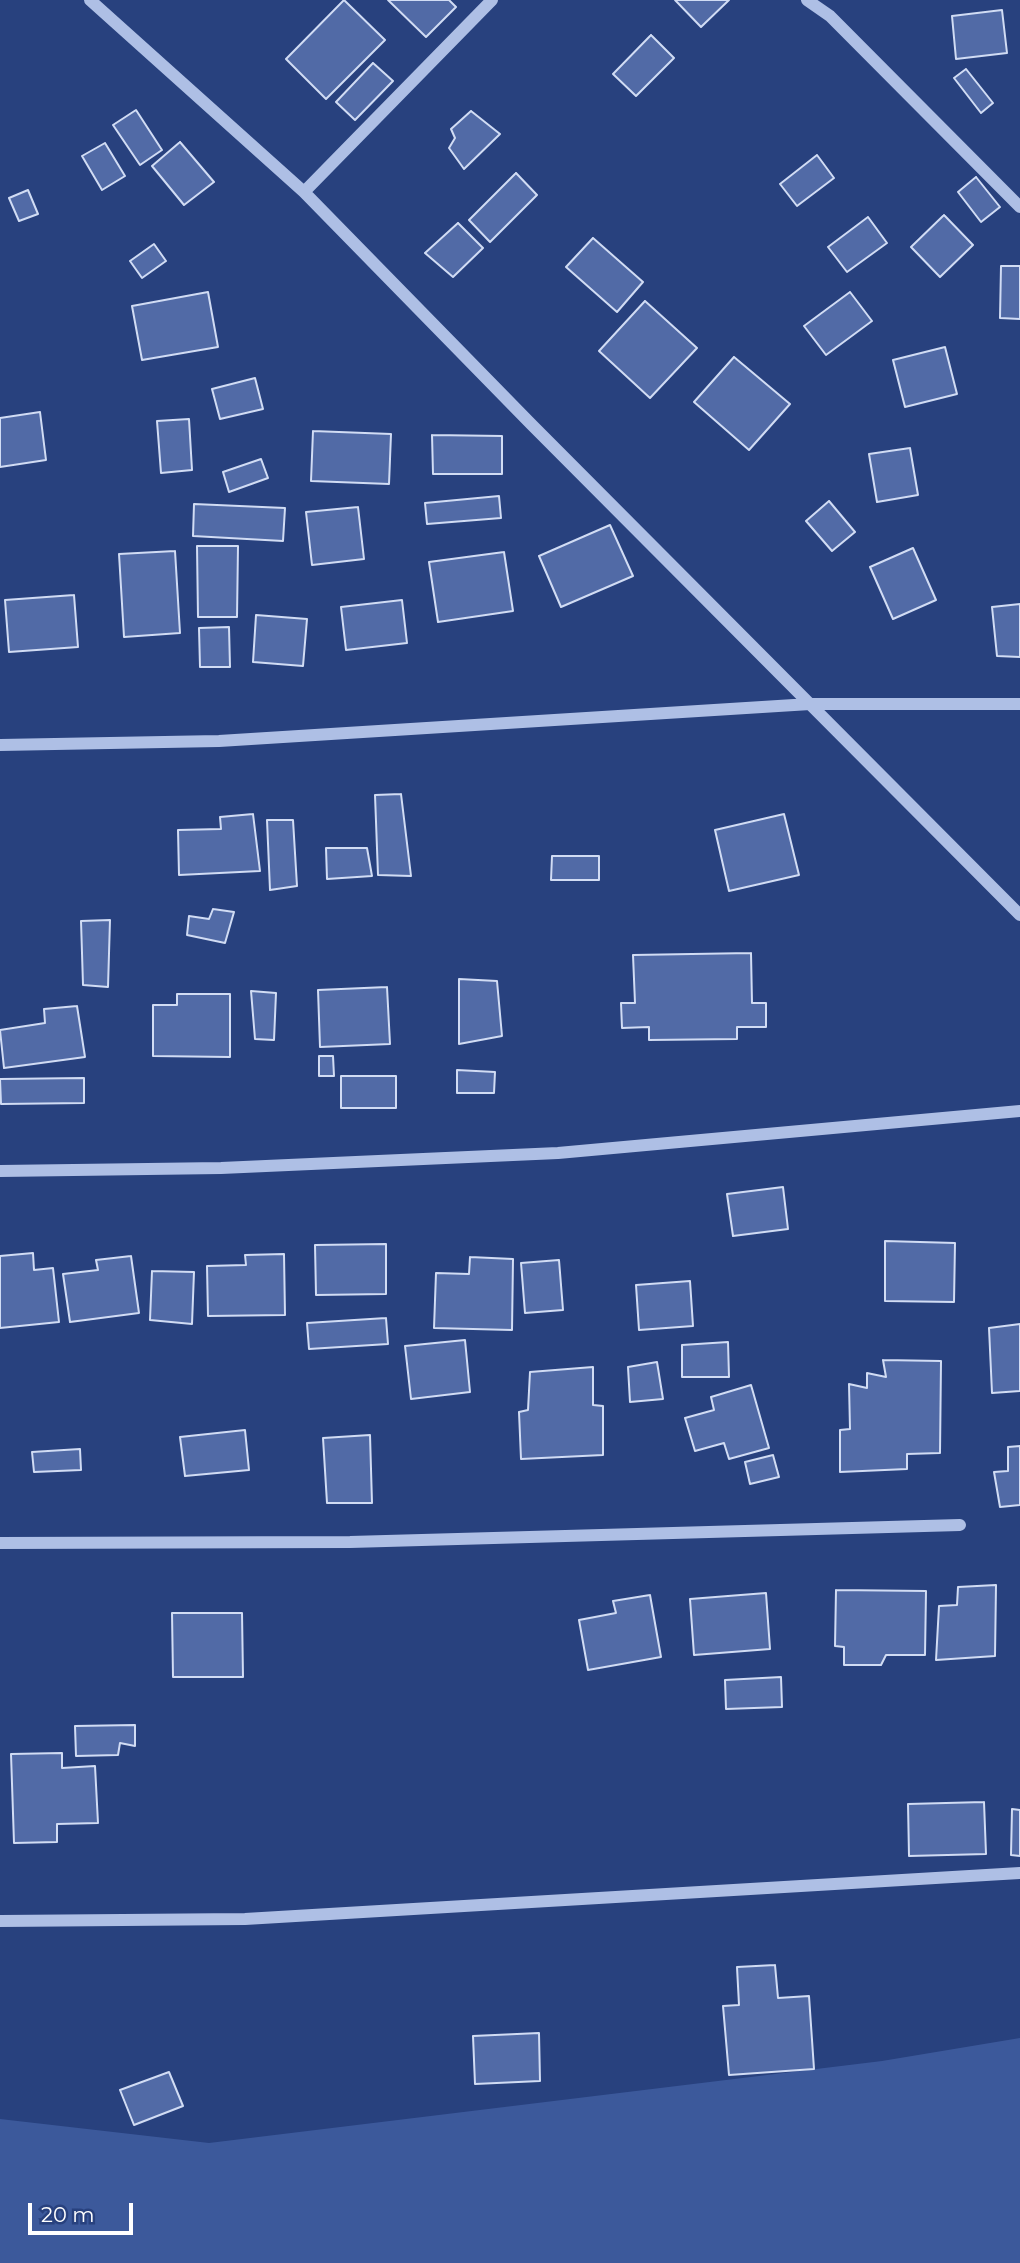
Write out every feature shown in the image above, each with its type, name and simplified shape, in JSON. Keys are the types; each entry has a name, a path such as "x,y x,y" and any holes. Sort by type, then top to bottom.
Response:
{"street":[{"path":"90,0 304,192 1020,915"},
{"path":"304,192 492,0"},
{"path":"807,0 831,16 1020,207"},
{"path":"0,744 219,741 810,704 1020,704"},
{"path":"0,1171 221,1168 558,1153 1020,1111"},
{"path":"0,1544 351,1542 960,1525"},
{"path":"0,1921 245,1919 1020,1873"}],"shaded area":[{"path":"1020,2038 1020,2263 0,2263 0,2119 209,2143 882,2061"}],"building":[{"path":"344,0 385,40 326,99 286,59"},
{"path":"388,0 449,0 456,7 426,37"},
{"path":"675,0 729,0 701,27"},
{"path":"1002,10 1007,53 956,59 952,16"},
{"path":"651,35 674,58 636,96 613,74"},
{"path":"373,63 393,81 355,120 336,102"},
{"path":"966,69 993,103 981,113 954,78"},
{"path":"136,110 162,150 140,165 113,125"},
{"path":"471,111 500,134 464,169 449,148 455,138 451,129"},
{"path":"180,142 214,182 184,205 152,166"},
{"path":"105,143 125,176 102,190 82,156"},
{"path":"817,155 834,178 797,206 780,184"},
{"path":"516,173 537,195 490,242 469,220"},
{"path":"976,177 1000,207 981,222 958,192"},
{"path":"28,190 38,214 19,221 9,198"},
{"path":"944,215 973,245 940,277 911,247"},
{"path":"868,217 887,243 847,272 828,247"},
{"path":"458,223 483,248 453,277 425,253"},
{"path":"593,238 643,282 617,312 566,267"},
{"path":"154,244 166,261 142,278 130,261"},
{"path":"1001,266 1020,266 1020,319 1000,318"},
{"path":"208,292 218,347 142,360 132,306"},
{"path":"850,292 872,321 826,355 804,326"},
{"path":"645,301 697,348 650,398 599,351"},
{"path":"945,347 957,394 905,407 893,360"},
{"path":"734,357 790,404 749,450 694,402"},
{"path":"255,378 263,409 220,419 212,389"},
{"path":"40,412 46,460 0,467 0,418"},
{"path":"189,419 192,470 161,473 157,421"},
{"path":"313,431 391,434 389,484 311,481"},
{"path":"432,435 502,436 502,474 433,474"},
{"path":"910,448 918,495 877,502 869,454"},
{"path":"261,459 268,478 229,492 223,472"},
{"path":"499,496 501,518 427,524 425,503"},
{"path":"829,501 855,532 832,551 806,521"},
{"path":"194,504 285,508 283,541 193,536"},
{"path":"358,507 364,559 312,565 306,512"},
{"path":"610,525 633,576 561,607 539,556"},
{"path":"197,546 238,546 237,617 198,617"},
{"path":"913,548 936,600 893,619 870,567"},
{"path":"175,551 180,633 124,637 119,554"},
{"path":"504,552 513,611 438,622 429,562"},
{"path":"74,595 78,647 9,652 5,600"},
{"path":"402,600 407,643 346,650 341,607"},
{"path":"1020,604 1020,657 997,656 992,607"},
{"path":"256,615 307,619 303,666 253,662"},
{"path":"229,627 230,667 200,667 199,628"},
{"path":"401,794 411,876 378,875 375,795"},
{"path":"253,814 260,871 179,875 178,830 221,829 220,817"},
{"path":"784,814 799,875 729,891 715,830"},
{"path":"267,820 293,820 297,886 270,890"},
{"path":"326,848 367,848 372,876 327,879"},
{"path":"552,856 599,856 599,880 551,880"},
{"path":"213,909 234,912 225,943 187,935 189,916 209,919"},
{"path":"110,920 108,987 83,985 81,921"},
{"path":"751,953 752,1003 766,1003 766,1027 737,1027 737,1039 649,1040 649,1027 622,1028 621,1003 635,1003 633,955"},
{"path":"459,979 497,981 502,1036 459,1044"},
{"path":"387,987 390,1044 320,1047 318,990"},
{"path":"251,991 276,993 274,1040 255,1039"},
{"path":"177,994 230,994 230,1057 153,1056 153,1005 177,1005"},
{"path":"77,1006 85,1057 4,1068 0,1030 45,1023 44,1009"},
{"path":"319,1056 333,1056 334,1076 319,1076"},
{"path":"457,1070 495,1072 494,1093 457,1093"},
{"path":"341,1076 396,1076 396,1108 341,1108"},
{"path":"84,1078 84,1103 1,1104 0,1079"},
{"path":"783,1187 788,1229 733,1236 727,1194"},
{"path":"885,1241 955,1243 954,1302 885,1301"},
{"path":"386,1244 386,1294 316,1295 315,1245"},
{"path":"33,1253 34,1270 53,1268 59,1322 0,1328 0,1256"},
{"path":"284,1254 285,1315 208,1316 207,1266 246,1265 245,1255"},
{"path":"131,1256 139,1313 70,1322 63,1274 98,1270 96,1260"},
{"path":"470,1257 513,1259 512,1330 434,1328 436,1273 469,1274"},
{"path":"559,1260 563,1310 525,1313 521,1263"},
{"path":"152,1271 194,1272 192,1324 150,1320"},
{"path":"690,1281 693,1326 639,1330 636,1285"},
{"path":"386,1318 388,1344 309,1349 307,1323"},
{"path":"1020,1324 1020,1391 992,1393 989,1328"},
{"path":"465,1340 470,1392 411,1399 405,1346"},
{"path":"728,1342 729,1377 682,1377 682,1345"},
{"path":"883,1360 941,1361 940,1453 907,1454 907,1469 840,1472 840,1430 850,1429 849,1384 867,1388 867,1373 886,1377"},
{"path":"657,1362 663,1399 630,1402 628,1367"},
{"path":"593,1367 593,1405 603,1406 603,1455 521,1459 519,1412 528,1410 530,1372"},
{"path":"751,1385 769,1448 729,1459 724,1443 695,1451 685,1418 714,1410 711,1397"},
{"path":"245,1430 249,1470 185,1476 180,1437"},
{"path":"370,1435 372,1503 327,1503 323,1438"},
{"path":"1020,1446 1020,1505 1000,1507 994,1472 1008,1471 1008,1447"},
{"path":"80,1449 81,1470 34,1472 32,1452"},
{"path":"773,1455 779,1477 750,1484 745,1462"},
{"path":"996,1585 995,1656 936,1660 939,1606 957,1605 958,1587"},
{"path":"836,1590 926,1591 925,1655 886,1655 881,1665 844,1665 844,1647 835,1646"},
{"path":"766,1593 770,1649 694,1655 690,1599"},
{"path":"650,1595 661,1657 588,1670 579,1620 616,1613 613,1601"},
{"path":"172,1613 242,1613 243,1677 173,1677"},
{"path":"781,1677 782,1707 726,1709 725,1680"},
{"path":"135,1725 135,1746 120,1743 118,1755 76,1756 75,1726"},
{"path":"62,1753 62,1768 95,1766 98,1823 57,1824 57,1842 14,1843 11,1754"},
{"path":"984,1802 986,1854 909,1856 908,1804"},
{"path":"1012,1809 1020,1810 1020,1856 1011,1855"},
{"path":"775,1965 778,1998 809,1996 814,2069 729,2075 723,2006 739,2005 737,1967"},
{"path":"539,2033 540,2081 475,2084 473,2036"},
{"path":"169,2072 183,2106 134,2125 120,2090"}]}
